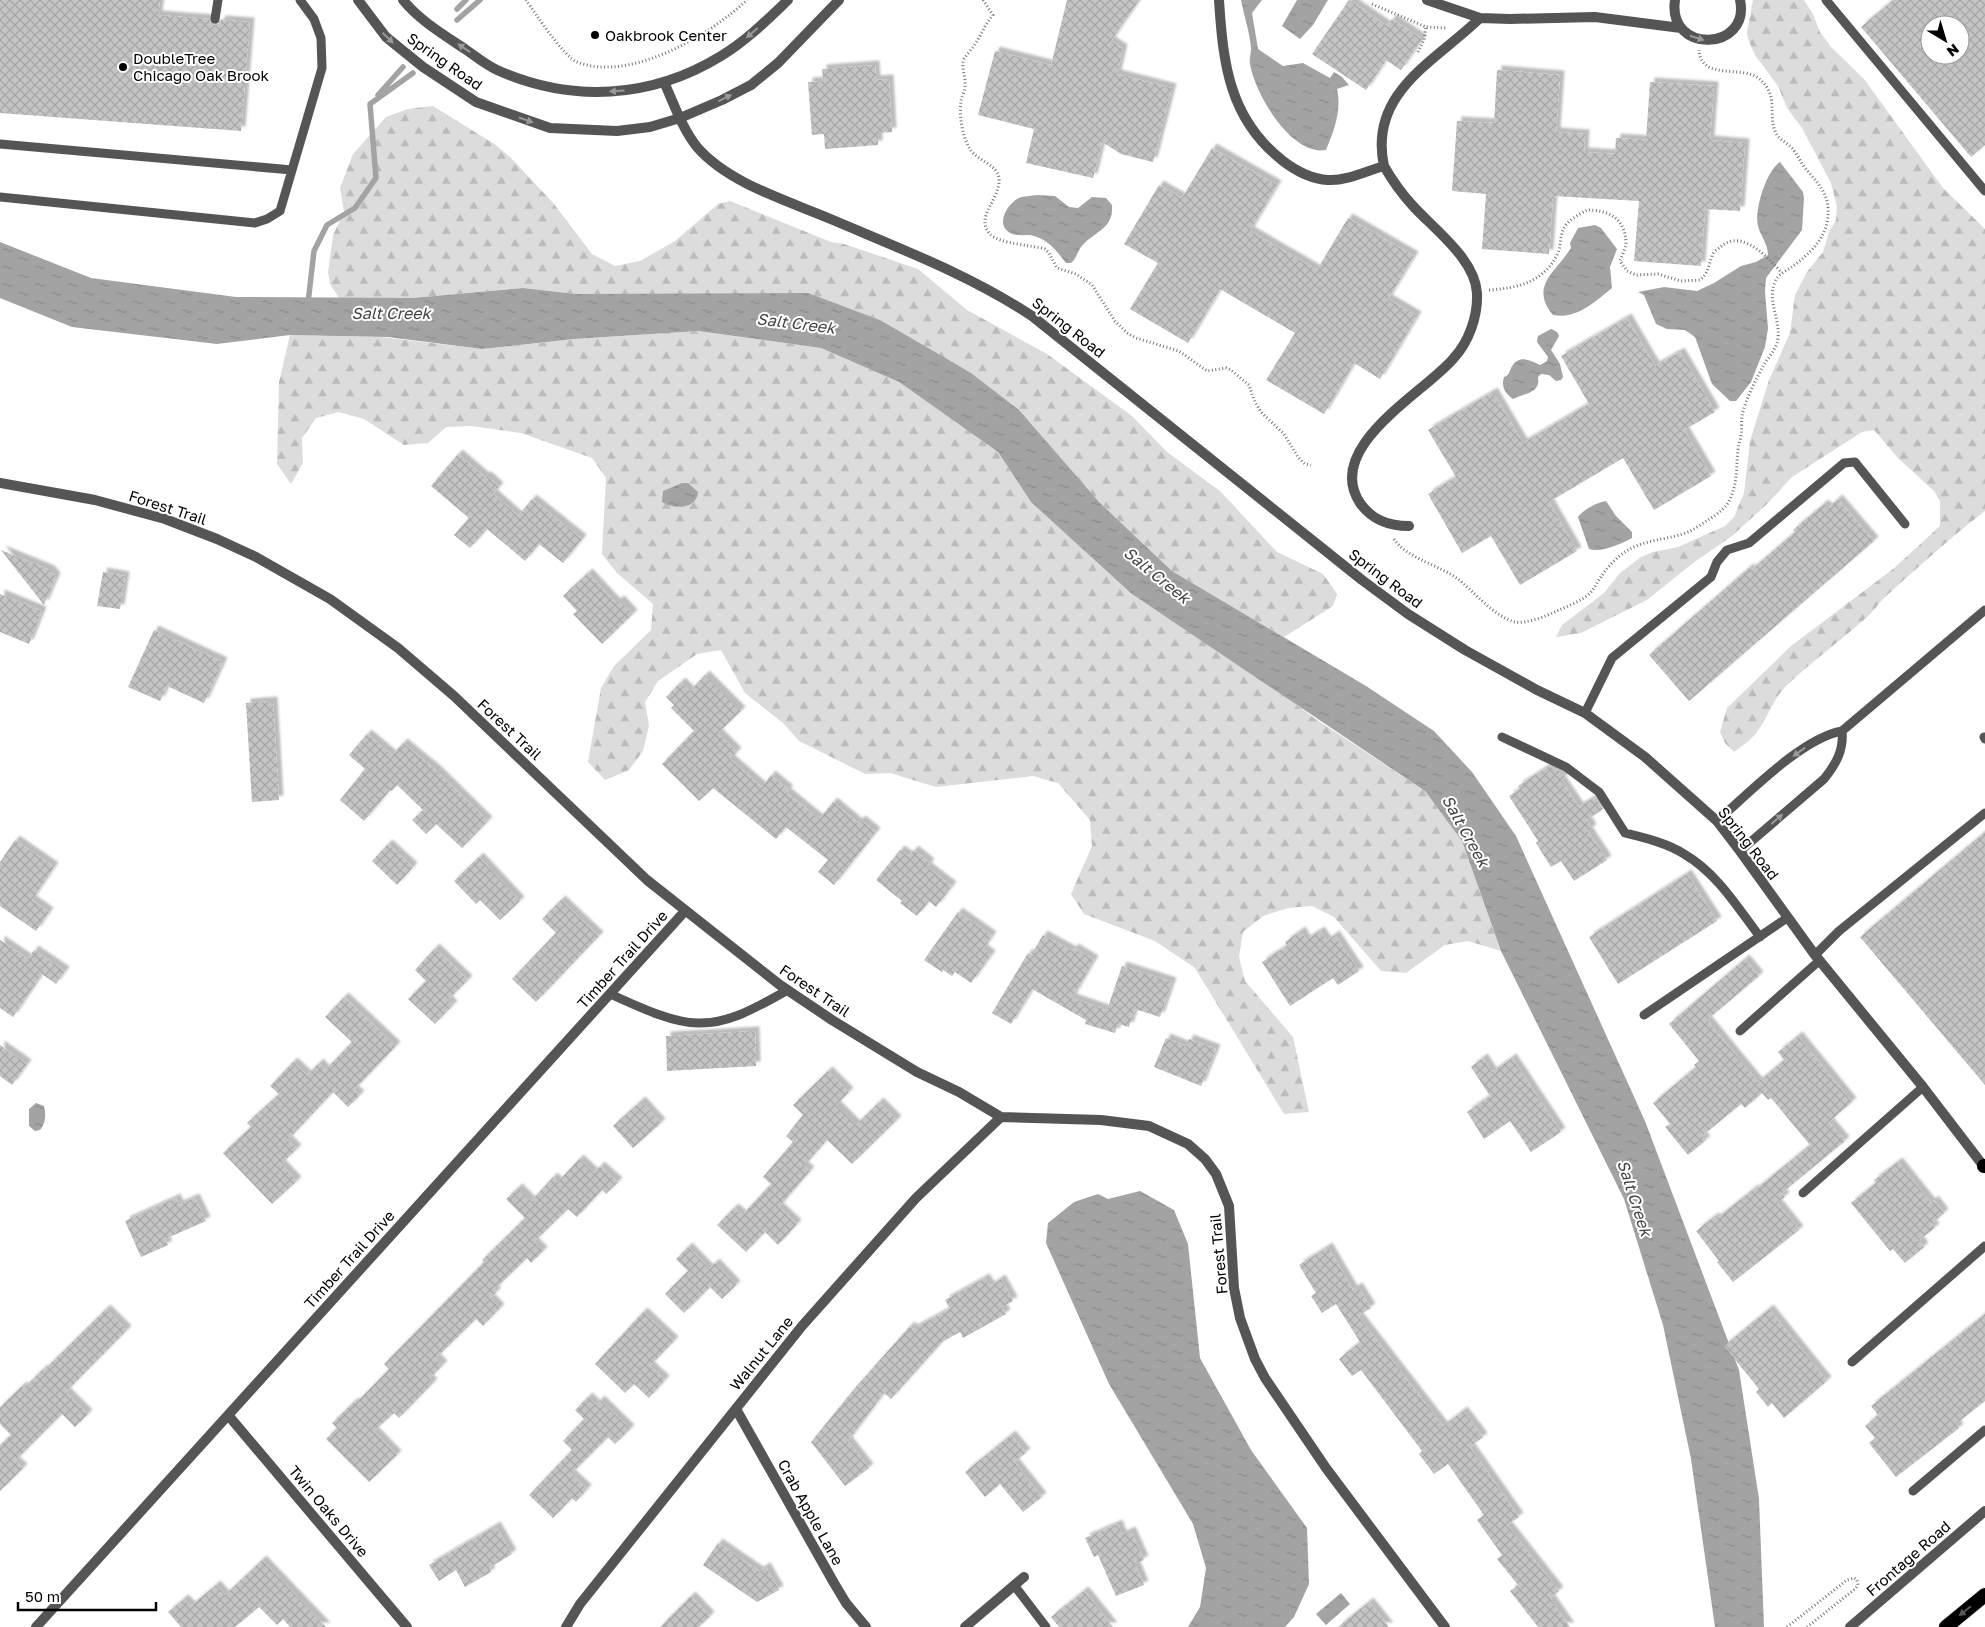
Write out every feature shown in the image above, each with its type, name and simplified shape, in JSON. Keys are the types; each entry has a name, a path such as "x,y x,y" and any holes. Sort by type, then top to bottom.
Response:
{"highway":[{"path":"1946,1627 1985,1595"}],"street":[{"name":"Spring Road","path":"358,0 386,37 423,67 476,102 550,128 617,131 650,127 680,118"},
{"name":"Spring Road","path":"403,0 410,9 450,39 496,69 556,90 635,90 664,82 680,118 697,147 725,171 738,179 936,263 1004,298 1032,316 1400,608 1465,650 1537,690 1585,713 1645,757 1716,821 1740,851 1817,958 1985,1166"},
{"path":"664,82 689,73 722,56 750,36 788,0"},
{"path":"680,118 751,85 778,63 839,0"},
{"path":"1219,0 1223,49 1234,95 1250,125 1271,151 1304,174 1328,180 1341,179 1384,166"},
{"path":"1427,0 1480,18 1595,17 1681,28"},
{"path":"1675,0 1676,19 1681,28 1699,40 1710,41 1720,39 1737,25 1741,14 1740,0"},
{"path":"1409,526 1394,526 1377,520 1364,510 1356,497 1352,483 1354,466 1361,449 1372,432 1390,413 1453,359 1466,342 1477,306 1477,290 1472,275 1462,258 1402,193 1384,166 1381,141 1387,113 1391,105 1416,72 1480,18"},
{"name":"Forest Trail","path":"0,483 95,500 165,519 217,539 256,557 330,599 365,623 430,675 646,880 788,990 832,1020 917,1072 959,1092 1001,1117 1102,1120 1149,1126 1188,1144 1205,1159 1223,1187 1229,1206 1234,1288 1240,1318 1255,1359 1265,1378 1326,1468 1446,1627"},
{"name":"Timber Trail Drive","path":"36,1627 686,911"},
{"name":"Walnut Lane","path":"566,1627 580,1604 802,1326 892,1223 1001,1117"},
{"name":"Crab Apple Lane","path":"736,1409 842,1596 866,1627"},
{"name":"Twin Oaks Drive","path":"228,1415 407,1627"},
{"name":"Frontage Road","path":"1850,1627 1985,1511"},
{"path":"968,1626 1024,1577"}],"lane":[{"path":"215,19 218,0"},
{"path":"0,198 255,222 267,219 280,211 322,68 321,38 314,19 300,0"},
{"path":"1826,0 1985,191"},
{"path":"0,144 292,170"},
{"path":"1585,713 1612,658 1711,577 1716,562 1727,550 1749,543 1844,463 1855,462 1905,524"},
{"path":"1716,821 1797,752 1819,738 1842,731 1985,610"},
{"path":"1740,851 1824,779 1833,768 1839,756 1843,741 1842,731"},
{"path":"1502,737 1566,767 1599,792 1625,833 1647,839 1684,854 1702,868 1730,896 1760,937"},
{"path":"1740,1031 1817,958 1839,931 1985,813"},
{"path":"1644,1016 1787,918"},
{"path":"610,994 662,1015 697,1023 717,1021 745,1013 788,990"},
{"path":"1803,1192 1923,1087"},
{"path":"1852,1362 1985,1246"},
{"path":"1913,1491 1985,1430"},
{"path":"1014,1585 1046,1627"}],"path":[{"path":"526,0 565,52 576,62 598,66 617,66 650,60 707,32 732,14 747,0"},
{"path":"983,0 993,15 964,60 965,85 960,110 964,134 970,149 977,158 993,167 998,175 999,184 994,200 984,220 984,226 991,236 1000,240 1045,249 1058,268 1076,274 1092,285 1115,321 1128,334 1179,351 1207,371 1226,368 1231,370 1251,388 1254,400 1261,412 1284,434 1298,457 1305,464 1311,465"},
{"path":"1372,4 1426,27 1469,29"},
{"path":"1417,56 1424,40 1426,27"},
{"path":"1394,526 1393,538 1398,546 1456,578 1494,611 1518,622 1548,615 1586,597 1612,563 1628,550 1654,540 1689,532 1717,514 1728,504 1736,477 1742,416 1757,378 1773,352 1778,338 1775,307 1771,297 1777,276 1812,251 1823,237 1828,212 1826,196 1819,182 1791,147 1776,132 1772,96 1769,90 1758,78 1749,73 1727,72 1708,67 1700,56 1699,40"},
{"path":"1477,290 1524,284 1536,279 1549,268 1558,252 1564,227 1587,210 1608,212 1621,226 1626,243 1620,261 1627,271 1636,275 1658,274 1676,281 1700,280 1708,270 1714,253 1726,243 1736,241 1742,241 1762,253 1782,273"},
{"path":"1787,1627 1847,1580 1854,1578 1857,1580 1858,1584 1855,1589 1807,1627"}],"green space":[{"path":"1753,0 1804,0 1813,14 1820,32 1831,47 1864,79 1943,188 1985,229 1985,511 1934,553 1884,598 1866,618 1785,687 1777,697 1757,733 1734,752 1725,743 1720,732 1727,708 1791,646 1893,569 1940,526 1940,501 1934,491 1898,458 1874,430 1862,432 1792,477 1767,504 1732,536 1693,563 1647,600 1581,633 1556,637 1562,625 1604,593 1620,573 1641,557 1653,552 1678,547 1725,526 1734,517 1744,493 1750,441 1769,380 1790,333 1795,295 1807,272 1823,252 1829,232 1836,220 1837,207 1831,183 1802,128 1787,108 1778,86 1755,55 1748,39 1747,32"},
{"path":"433,106 496,145 511,158 554,204 592,254 615,266 640,261 675,241 718,204 730,201 831,242 844,244 918,269 967,310 1047,354 1132,416 1167,452 1220,491 1277,552 1323,574 1337,594 1333,606 1284,637 1172,571 1099,502 880,320 808,294 576,294 523,288 412,298 339,298 330,284 328,272 333,235 344,212 340,188 353,154 386,117 408,109"},
{"path":"698,331 821,348 899,382 998,452 1031,502 1314,718 1425,791 1462,841 1501,951 1468,941 1445,945 1406,973 1381,971 1334,917 1312,906 1288,908 1263,916 1243,932 1239,957 1245,981 1293,1037 1309,1112 1284,1114 1195,968 1155,941 1084,914 1071,894 1092,846 1090,820 1058,783 1033,776 936,787 890,773 865,774 799,741 783,723 745,693 721,650 697,654 658,681 645,702 649,726 643,751 629,770 605,780 588,762 601,688 614,666 651,630 653,604 617,573 602,554 606,478 592,458 521,433 472,426 446,427 428,443 404,445 364,419 339,412 316,418 302,438 303,463 291,484 277,464 279,382 290,335 381,337 482,349 574,339"}],"water":[{"path":"1241,0 1262,0 1252,13 1258,49 1283,66 1303,63 1330,78 1334,72 1349,85 1337,89 1338,113 1326,150 1313,149 1300,143 1288,133 1267,106 1253,77 1250,64 1251,49"},
{"path":"1297,0 1328,0 1313,25 1300,39 1282,26"},
{"path":"1780,162 1803,192 1802,230 1766,278 1765,291 1768,329 1765,347 1751,382 1736,401 1730,401 1712,384 1695,337 1685,330 1667,329 1656,324 1644,295 1638,292 1664,287 1697,291 1741,266 1756,262 1768,255 1767,247 1758,226 1758,211 1766,182"},
{"path":"1055,196 1069,207 1078,208 1092,197 1106,198 1112,205 1110,220 1081,247 1071,263 1066,263 1055,249 1046,242 1030,235 1012,234 1003,225 1004,214 1010,205 1021,197"},
{"path":"1595,225 1601,228 1617,249 1610,267 1612,288 1592,304 1578,312 1570,315 1553,315 1546,305 1544,296 1544,287 1547,280 1571,248 1570,243 1578,228"},
{"name":"Salt Creek","path":"0,242 91,278 236,297 412,298 523,288 576,294 808,293 880,320 971,373 1019,410 1099,502 1172,571 1366,686 1434,731 1472,772 1516,836 1645,1121 1739,1370 1759,1499 1764,1627 1715,1627 1691,1459 1663,1325 1624,1199 1501,951 1462,841 1425,791 1132,594 1031,502 998,452 899,382 821,348 698,331 574,339 482,349 388,337 290,335 217,344 72,327 0,298"},
{"path":"1551,329 1557,332 1559,336 1551,350 1560,364 1563,377 1561,380 1556,381 1549,375 1541,374 1538,377 1535,389 1513,399 1504,389 1504,377 1509,374 1517,361 1524,359 1540,365 1547,361 1548,357 1537,342 1538,336"},
{"path":"682,483 688,483 698,492 694,502 678,507 662,502 663,491"},
{"path":"1606,501 1616,516 1632,532 1632,538 1605,549 1589,549 1578,517 1590,507"},
{"path":"36,1103 44,1106 45,1115 42,1127 40,1130 35,1131 29,1126 29,1109"},
{"path":"1140,1191 1174,1210 1188,1244 1200,1358 1251,1450 1307,1528 1309,1584 1294,1617 1285,1627 1188,1627 1200,1607 1206,1568 1193,1524 1109,1384 1046,1243 1048,1223 1074,1202 1098,1194 1108,1199"},
{"path":"1341,1593 1350,1604 1326,1625 1316,1614"}],"building":[{"name":"DoubleTree Chicago Oak Brook","path":"0,0 160,0 158,15 209,19 211,24 215,25 220,23 221,20 250,22 241,131 0,113"},
{"path":"1067,0 1139,0 1111,41 1123,49 1117,74 1172,88 1153,162 1121,154 1102,142 1093,178 1026,163 1034,129 978,115 995,51 1051,65"},
{"path":"1349,0 1387,26 1392,19 1422,39 1401,70 1386,60 1366,90 1312,54"},
{"path":"1893,0 1985,0 1985,145 1971,157 1861,27"},
{"path":"875,65 876,80 889,79 892,132 878,133 878,145 825,149 824,134 812,135 808,82 823,81 822,69"},
{"path":"1497,70 1560,75 1556,132 1585,134 1584,152 1615,154 1616,138 1646,140 1650,82 1714,86 1710,140 1745,143 1740,211 1705,209 1701,266 1634,261 1639,201 1553,196 1549,254 1482,249 1486,194 1452,191 1457,121 1494,123"},
{"path":"1212,148 1277,185 1250,231 1317,270 1348,218 1414,256 1388,299 1417,316 1380,379 1354,363 1324,414 1266,380 1295,333 1220,289 1188,343 1130,309 1158,263 1124,244 1159,185 1182,198"},
{"path":"1627,318 1655,366 1680,352 1715,412 1684,430 1711,476 1654,510 1623,458 1549,502 1577,551 1520,585 1491,536 1462,553 1428,494 1456,477 1428,430 1493,392 1523,443 1589,404 1561,356"},
{"path":"458,454 499,487 493,494 518,516 532,499 582,539 563,563 539,544 525,561 487,529 470,548 454,535 469,518 431,486"},
{"path":"1838,499 1874,541 1689,701 1649,655 1749,568 1751,570 1795,532 1793,530 1824,504 1828,508"},
{"path":"1,550 50,570 56,577 44,605"},
{"path":"103,572 125,576 120,609 97,606"},
{"path":"588,573 616,603 620,600 633,614 602,644 573,614 577,611 563,596"},
{"path":"0,594 42,611 29,644 0,632"},
{"path":"154,630 223,662 204,703 167,686 160,701 128,687"},
{"path":"705,675 741,711 718,733 737,752 730,759 762,787 771,775 789,790 786,792 819,819 833,802 858,823 861,820 876,832 834,885 818,872 828,860 786,827 776,839 713,788 699,801 662,764 694,731 671,708 674,705 666,697 681,682 690,691"},
{"path":"273,701 279,800 252,802 246,703"},
{"path":"367,734 392,755 403,743 436,770 488,821 462,848 436,824 426,834 412,820 423,810 397,785 392,791 390,790 364,821 340,800 365,769 349,755"},
{"path":"1549,766 1562,772 1565,777 1561,780 1579,807 1595,797 1603,809 1587,820 1592,829 1588,831 1607,860 1574,881 1561,861 1551,867 1536,843 1538,841 1509,796 1520,789 1518,786"},
{"path":"1985,832 1985,1085 1860,937"},
{"path":"15,840 54,867 32,900 49,912 36,931 0,906 0,862"},
{"path":"388,844 413,867 397,885 372,861"},
{"path":"900,850 909,856 914,850 930,863 927,867 952,886 936,907 929,901 917,916 876,880"},
{"path":"479,857 520,901 500,920 480,900 476,904 454,881"},
{"path":"1687,874 1717,921 1618,984 1589,937"},
{"path":"561,900 599,936 536,1002 512,979 556,933 542,919"},
{"path":"958,912 992,936 983,949 991,955 971,983 955,972 952,976 943,970 942,972 924,960"},
{"path":"1301,931 1306,940 1320,931 1327,941 1335,935 1359,971 1338,985 1333,978 1290,1006 1262,962 1287,946 1285,942"},
{"path":"1043,935 1072,951 1074,948 1094,960 1072,998 1107,1010 1122,966 1172,982 1160,1017 1135,1009 1129,1027 1118,1024 1115,1033 1085,1024 1086,1020 1032,989 1011,1024 992,1013 1028,953 1031,955"},
{"path":"0,940 28,959 34,950 65,971 56,984 42,974 13,1017 0,1008"},
{"path":"435,948 468,980 448,1000 453,1005 435,1024 408,999 426,981 415,970"},
{"path":"1745,959 1759,976 1707,1020 1758,1082 1784,1060 1778,1052 1798,1036 1852,1102 1829,1122 1845,1141 1782,1193 1785,1197 1777,1203 1799,1230 1733,1282 1696,1231 1714,1217 1716,1219 1755,1190 1810,1145 1771,1098 1768,1100 1762,1093 1745,1108 1741,1104 1702,1136 1706,1140 1688,1155 1665,1127 1670,1124 1653,1103 1696,1067 1694,1065 1699,1061 1669,1024"},
{"path":"344,997 396,1046 354,1090 360,1095 348,1107 333,1092 288,1140 297,1149 281,1164 297,1181 272,1204 223,1153 251,1127 247,1123 279,1094 270,1086 293,1062 307,1075 319,1063 325,1070 352,1042 325,1017"},
{"path":"755,1031 756,1066 667,1071 666,1036"},
{"path":"1166,1038 1186,1046 1189,1039 1216,1049 1201,1086 1154,1067"},
{"path":"0,1045 27,1064 12,1085 0,1076"},
{"path":"1483,1058 1492,1072 1512,1058 1561,1132 1531,1152 1510,1121 1484,1139 1467,1112 1490,1096 1471,1067"},
{"path":"828,1071 849,1092 836,1105 856,1125 879,1102 897,1120 852,1164 827,1140 804,1166 810,1171 779,1207 797,1224 778,1245 765,1232 746,1252 717,1225 734,1208 742,1215 771,1184 763,1177 793,1142 786,1136 803,1115 793,1105"},
{"path":"641,1101 661,1123 633,1148 613,1126"},
{"path":"579,1159 594,1173 600,1166 618,1182 606,1194 602,1190 577,1217 568,1209 534,1242 543,1251 531,1263 527,1258 494,1290 497,1292 490,1298 500,1308 483,1326 476,1319 436,1358 443,1365 429,1379 433,1383 399,1418 394,1413 374,1431 397,1455 369,1482 326,1439 337,1428 332,1423 354,1402 356,1403 389,1369 384,1364 484,1262 482,1260 525,1218 506,1199 518,1188 531,1201 553,1177 558,1182"},
{"path":"1898,1162 1931,1203 1934,1200 1944,1213 1932,1224 1935,1228 1919,1240 1924,1247 1905,1263 1893,1249 1890,1251 1851,1203 1876,1183 1874,1180"},
{"path":"176,1198 179,1205 195,1198 206,1221 165,1239 168,1245 141,1257 125,1221"},
{"path":"688,1247 709,1269 715,1263 736,1285 722,1299 710,1287 684,1313 665,1294 688,1271 676,1259"},
{"path":"1328,1247 1353,1290 1358,1287 1371,1308 1358,1316 1443,1426 1463,1411 1483,1437 1470,1447 1519,1517 1507,1525 1559,1591 1550,1598 1570,1627 1538,1627 1510,1591 1518,1585 1497,1559 1502,1555 1477,1520 1484,1515 1448,1464 1434,1474 1419,1454 1422,1451 1361,1370 1352,1376 1339,1359 1360,1342 1336,1304 1322,1313 1311,1296 1316,1293 1299,1265"},
{"path":"985,1278 990,1286 1001,1279 1013,1301 1002,1307 1006,1314 963,1338 960,1332 942,1342 891,1399 884,1393 848,1441 869,1468 845,1486 811,1442 855,1388 910,1326 913,1329 950,1309 945,1300"},
{"path":"106,1309 127,1330 66,1392 88,1414 75,1427 62,1414 15,1461 23,1468 0,1491 0,1445 11,1435 0,1424 0,1407 22,1386 24,1388 44,1370"},
{"path":"1769,1309 1827,1381 1784,1418 1772,1403 1768,1407 1756,1392 1759,1389 1724,1346"},
{"path":"643,1312 674,1341 650,1366 665,1380 649,1398 634,1384 625,1393 595,1364"},
{"path":"1985,1314 1985,1401 1956,1424 1959,1428 1896,1477 1869,1443 1875,1438 1865,1426 1878,1415 1871,1406"},
{"path":"588,1397 596,1405 600,1400 630,1429 615,1444 608,1437 571,1474 587,1489 576,1502 572,1498 553,1518 529,1495 572,1450 563,1441 584,1419 575,1410"},
{"path":"1011,1435 1026,1453 1014,1462 1042,1497 1023,1512 1000,1484 985,1497 965,1472"},
{"path":"1118,1524 1122,1535 1131,1531 1144,1560 1135,1564 1144,1585 1116,1596 1098,1555 1094,1557 1085,1538"},
{"path":"496,1526 512,1554 489,1568 491,1572 465,1587 456,1570 439,1581 429,1565"},
{"path":"718,1543 759,1571 766,1567 779,1590 757,1602 703,1565"},
{"path":"262,1560 326,1627 290,1627 283,1619 277,1625 259,1607 235,1627 181,1627 168,1612 184,1599 191,1606 216,1585 225,1595"},
{"path":"1084,1591 1113,1627 1059,1627 1051,1617"},
{"path":"691,1596 710,1616 699,1627 660,1627"},
{"path":"1369,1602 1389,1627 1338,1627"}],"waterway":[{"path":"457,9 466,0"},
{"path":"457,20 480,0"},
{"path":"378,95 403,67"},
{"path":"308,303 314,251 327,225 355,208 376,178 370,104 413,73"}],"place":[{"name":"Oakbrook Center","path":"595,35"},
{"name":"DoubleTree Chicago Oak Brook","path":"123,67"}]}
